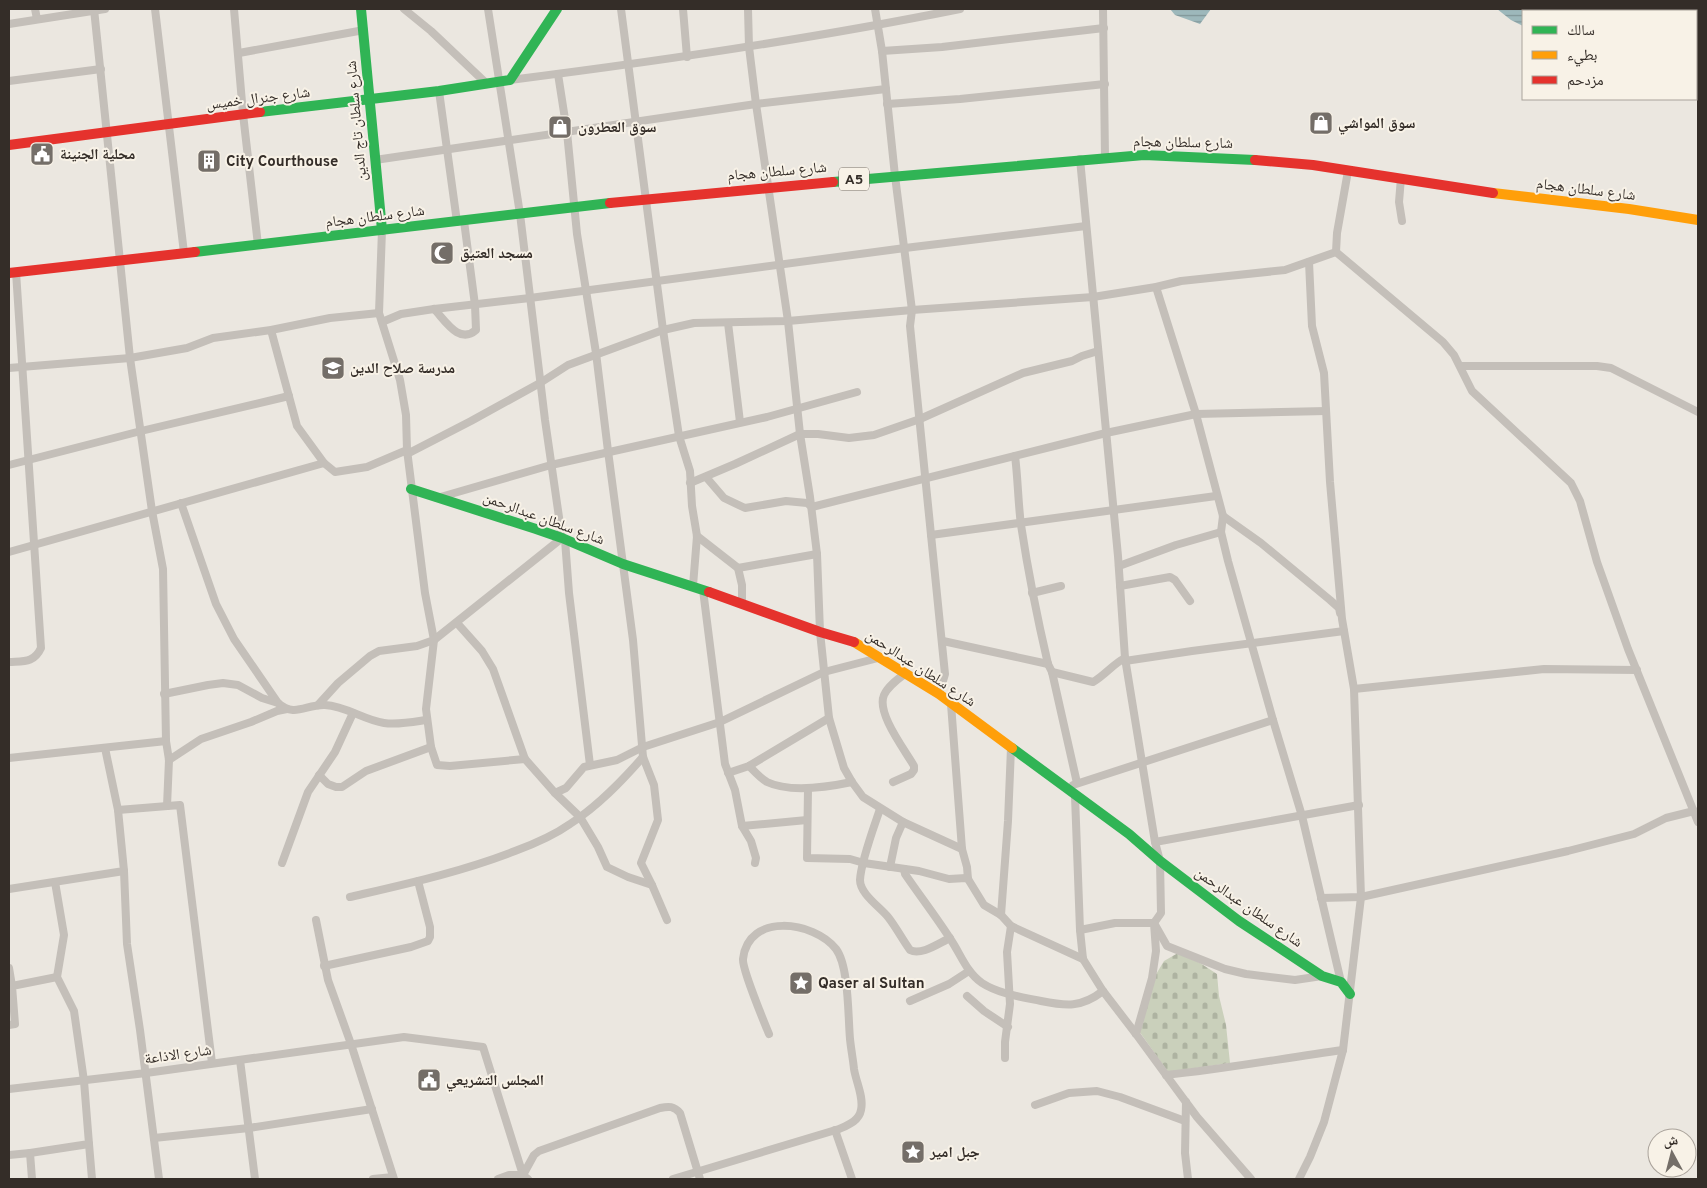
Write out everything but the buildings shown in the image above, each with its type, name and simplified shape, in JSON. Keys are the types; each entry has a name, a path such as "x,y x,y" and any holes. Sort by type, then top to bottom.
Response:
{"main road":[{"name":"شارع سلطان تاج الدين","path":"361,9 382,230"},
{"path":"505,81 557,9"},
{"name":"شارع جنرال خميس","path":"9,145 505,81"},
{"name":"شارع سلطان هجام","path":"12,273 461,222 646,198 1105,157 1176,155 1240,158 1313,165 1519,197 1629,209 1698,220"},
{"name":"شارع سلطان عبدالرحمن","path":"411,489 564,539 623,564 857,643 940,694 1067,788 1075,796 1129,834 1160,861 1239,921 1322,976 1341,982"},
{"path":"1341,982 1350,994"}],"street":[{"path":"35,9 37,19"},
{"path":"9,24 105,9"},
{"path":"155,9 184,253"},
{"path":"234,9 243,114 258,245"},
{"path":"404,9 487,84"},
{"path":"488,9 505,81 508,141 520,214 551,465 564,539 590,765"},
{"path":"620,9 679,436 690,471 697,536 698,588 728,773 735,790 742,826 751,841 756,858 755,862"},
{"path":"683,9 687,57"},
{"path":"748,9 756,104 788,321 800,434 812,507 817,554 820,632 829,718 844,768 863,797 903,822 962,849"},
{"path":"875,9 882,51 912,310 910,326 945,674 940,694"},
{"path":"505,81 687,57 878,25 960,9"},
{"path":"1103,9 1105,157"},
{"path":"94,10 130,358 152,511 163,569 164,694 166,742 169,760 167,806"},
{"path":"882,51 1104,28"},
{"path":"239,53 364,30"},
{"path":"9,81 100,69"},
{"path":"558,74 633,640 643,757 654,784 658,820 641,863 667,920"},
{"path":"887,104 960,99 1105,84"},
{"path":"375,160 756,104 886,89"},
{"path":"434,309 456,333 471,334 476,330 474,305 439,91"},
{"path":"1080,160 1119,566 1125,660 1155,842 1160,861 1160,913 1154,923 1156,952 1152,978 1136,1034"},
{"path":"1336,252 1337,233 1348,171"},
{"path":"1401,178 1399,202 1402,221"},
{"path":"382,322 401,314 434,309 1086,226"},
{"path":"382,230 379,313 400,380 406,416 407,452 424,593 434,640 426,720 431,747 437,765 445,766 525,759"},
{"path":"271,330 297,426 324,463 335,472 366,467 407,452 471,421 568,365 596,353 663,330 694,324 788,321 1093,297 1181,281 1285,270 1336,252"},
{"path":"1336,252 1443,342 1461,366 1472,391 1571,483 1580,501 1598,562 1637,670 1698,822"},
{"path":"1299,1179 1324,1122 1343,1050 1361,897 1354,688 1342,619 1324,373 1312,326 1309,262"},
{"path":"9,662 27,661 37,656 41,648 23,366 12,273"},
{"path":"1156,287 1196,414 1222,516 1221,532 1273,720 1302,816 1341,982"},
{"path":"9,368 130,358 187,348 213,338 271,330 330,318 379,313"},
{"path":"728,323 740,422"},
{"path":"690,483 800,434 859,438 895,428 920,419 1023,372 1072,361 1098,351"},
{"path":"1461,366 1597,366 1611,368 1698,412"},
{"path":"438,498 551,465 797,409 857,392"},
{"path":"9,465 289,396"},
{"path":"812,507 925,477 1106,433 1196,414 1326,411"},
{"path":"1015,456 1021,524 1032,593 1077,783"},
{"path":"9,552 324,463"},
{"path":"706,477 724,498 745,508 786,501 807,503 812,507"},
{"path":"931,535 1216,496"},
{"path":"181,503 216,604 234,639 278,703"},
{"path":"1222,516 1261,543 1330,600 1339,608 1342,619"},
{"path":"1119,566 1176,545 1221,532"},
{"path":"697,536 738,568 742,585 742,604"},
{"path":"318,705 338,683 370,656 379,651 417,646 434,640 513,576 564,539"},
{"path":"738,568 817,554"},
{"path":"1120,586 1170,577 1175,580 1190,601"},
{"path":"1032,593 1061,586"},
{"path":"456,623 482,651 493,669 501,687 525,759 580,818 608,866 628,877 652,885"},
{"path":"1052,672 1093,682 1105,675 1117,662 1125,660 1344,631"},
{"path":"942,641 1048,664"},
{"path":"555,793 566,788 584,767 617,760 643,747 720,722 824,672 882,657"},
{"path":"1354,688 1544,669 1637,670"},
{"path":"893,782 910,774 914,770 914,766 890,727 882,702 884,695 906,673"},
{"path":"164,694 208,684 238,685 287,709"},
{"path":"951,704 962,849 968,879 984,905 1000,915 1011,926 1083,959"},
{"path":"169,760 201,738 287,709 296,710 318,705 334,706 384,723 426,720"},
{"path":"282,863 308,792 335,752 353,713"},
{"path":"728,773 749,766 829,718"},
{"path":"1067,788 1077,783 1273,720"},
{"path":"9,758 166,742"},
{"path":"318,775 328,784 342,787 366,771 391,760 431,747"},
{"path":"105,748 118,810 128,944 159,1179"},
{"path":"1000,915 1008,821 1011,748"},
{"path":"350,898 472,867 555,834 580,818 604,798 643,757"},
{"path":"749,766 766,782 808,788 852,782"},
{"path":"808,788 807,820 809,842 807,858 839,858 919,871 949,879 968,879"},
{"path":"1075,796 1080,930 1083,959 1103,991 1166,1076 1251,1179"},
{"path":"118,810 180,805 212,1064"},
{"path":"1155,842 1359,805"},
{"path":"880,809 864,863 860,882 863,888 887,916 910,950 920,952 950,938"},
{"path":"1321,898 1361,897 1587,846 1634,834 1666,818 1694,811"},
{"path":"742,826 807,820"},
{"path":"890,867 896,838 903,822"},
{"path":"904,869 905,874 950,938 969,971 981,982 991,988 1010,994 1065,1006 1093,999 1103,991"},
{"path":"9,889 124,871"},
{"path":"324,966 411,947 428,940 430,937 430,927 418,881"},
{"path":"55,882 64,935 57,977 74,1010 84,1080 92,1179"},
{"path":"316,920 324,966 394,1178 373,1179"},
{"path":"1080,930 1115,923 1154,923"},
{"path":"1154,923 1167,946 1225,969 1246,974 1295,980 1322,976"},
{"path":"674,1179 699,1175 835,1130 855,1120 861,1111 862,1103 850,1040 842,961 837,950 826,939 812,931 799,927 774,926 752,937 746,946 742,961 769,1034"},
{"path":"1005,1058 1010,994 1008,952 1011,926"},
{"path":"9,968 15,1024 9,1025"},
{"path":"910,1001 949,984 969,971"},
{"path":"12,986 57,977"},
{"path":"967,996 984,1011 1008,1027"},
{"name":"شارع الاذاعة","path":"9,1089 146,1073 404,1037 483,1047 525,1177"},
{"path":"1166,1076 1343,1050"},
{"path":"240,1060 255,1179"},
{"path":"1035,1105 1068,1093 1097,1091 1120,1097 1185,1121"},
{"path":"1186,1102 1185,1153 1188,1179"},
{"path":"498,1179 509,1175 525,1177 530,1161 538,1151 669,1106 676,1108 680,1113 699,1175"},
{"path":"154,1138 249,1128 372,1109"},
{"path":"835,1130 852,1179"},
{"path":"9,1155 89,1144"},
{"path":"30,1153 32,1179"}],"green space":[{"path":"1178,953 1200,963 1217,974 1219,996 1226,1025 1230,1063 1168,1072 1139,1031 1155,976 1164,961"}],"water":[{"path":"1170,9 1211,9 1200,24 1175,15"},
{"path":"1497,9 1698,9 1698,91 1697,10 1522,10 1522,26"}],"traffic: fast":[{"path":"361,9 382,230"},
{"path":"260,112 439,91 510,80 557,9"},
{"path":"833,182 1144,155 1255,160"},
{"path":"195,252 610,203"},
{"path":"411,489 536,529 623,564 709,592"},
{"path":"1012,748 1129,834 1160,861 1239,921 1322,976 1341,982 1350,994"}],"traffic: slow":[{"path":"1493,193 1629,209 1698,220"},
{"path":"854,642 939,694 1012,748"}],"traffic: jam":[{"path":"9,145 260,112"},
{"path":"1255,160 1313,165 1493,193"},
{"path":"610,203 833,182"},
{"path":"9,273 195,252"},
{"path":"709,592 820,632 854,642"}],"place":[{"name":"سوق المواشي","path":"1321,123"},
{"name":"سوق العطرون","path":"560,127"},
{"name":"محلية الجنينة","path":"42,154"},
{"name":"City Courthouse","path":"209,161"},
{"name":"مسجد العتيق","path":"442,253"},
{"name":"مدرسة صلاح الدين","path":"333,368"},
{"name":"Qaser al Sultan","path":"801,983"},
{"name":"المجلس التشريعي","path":"429,1080"},
{"name":"جبل امير","path":"913,1152"}]}
